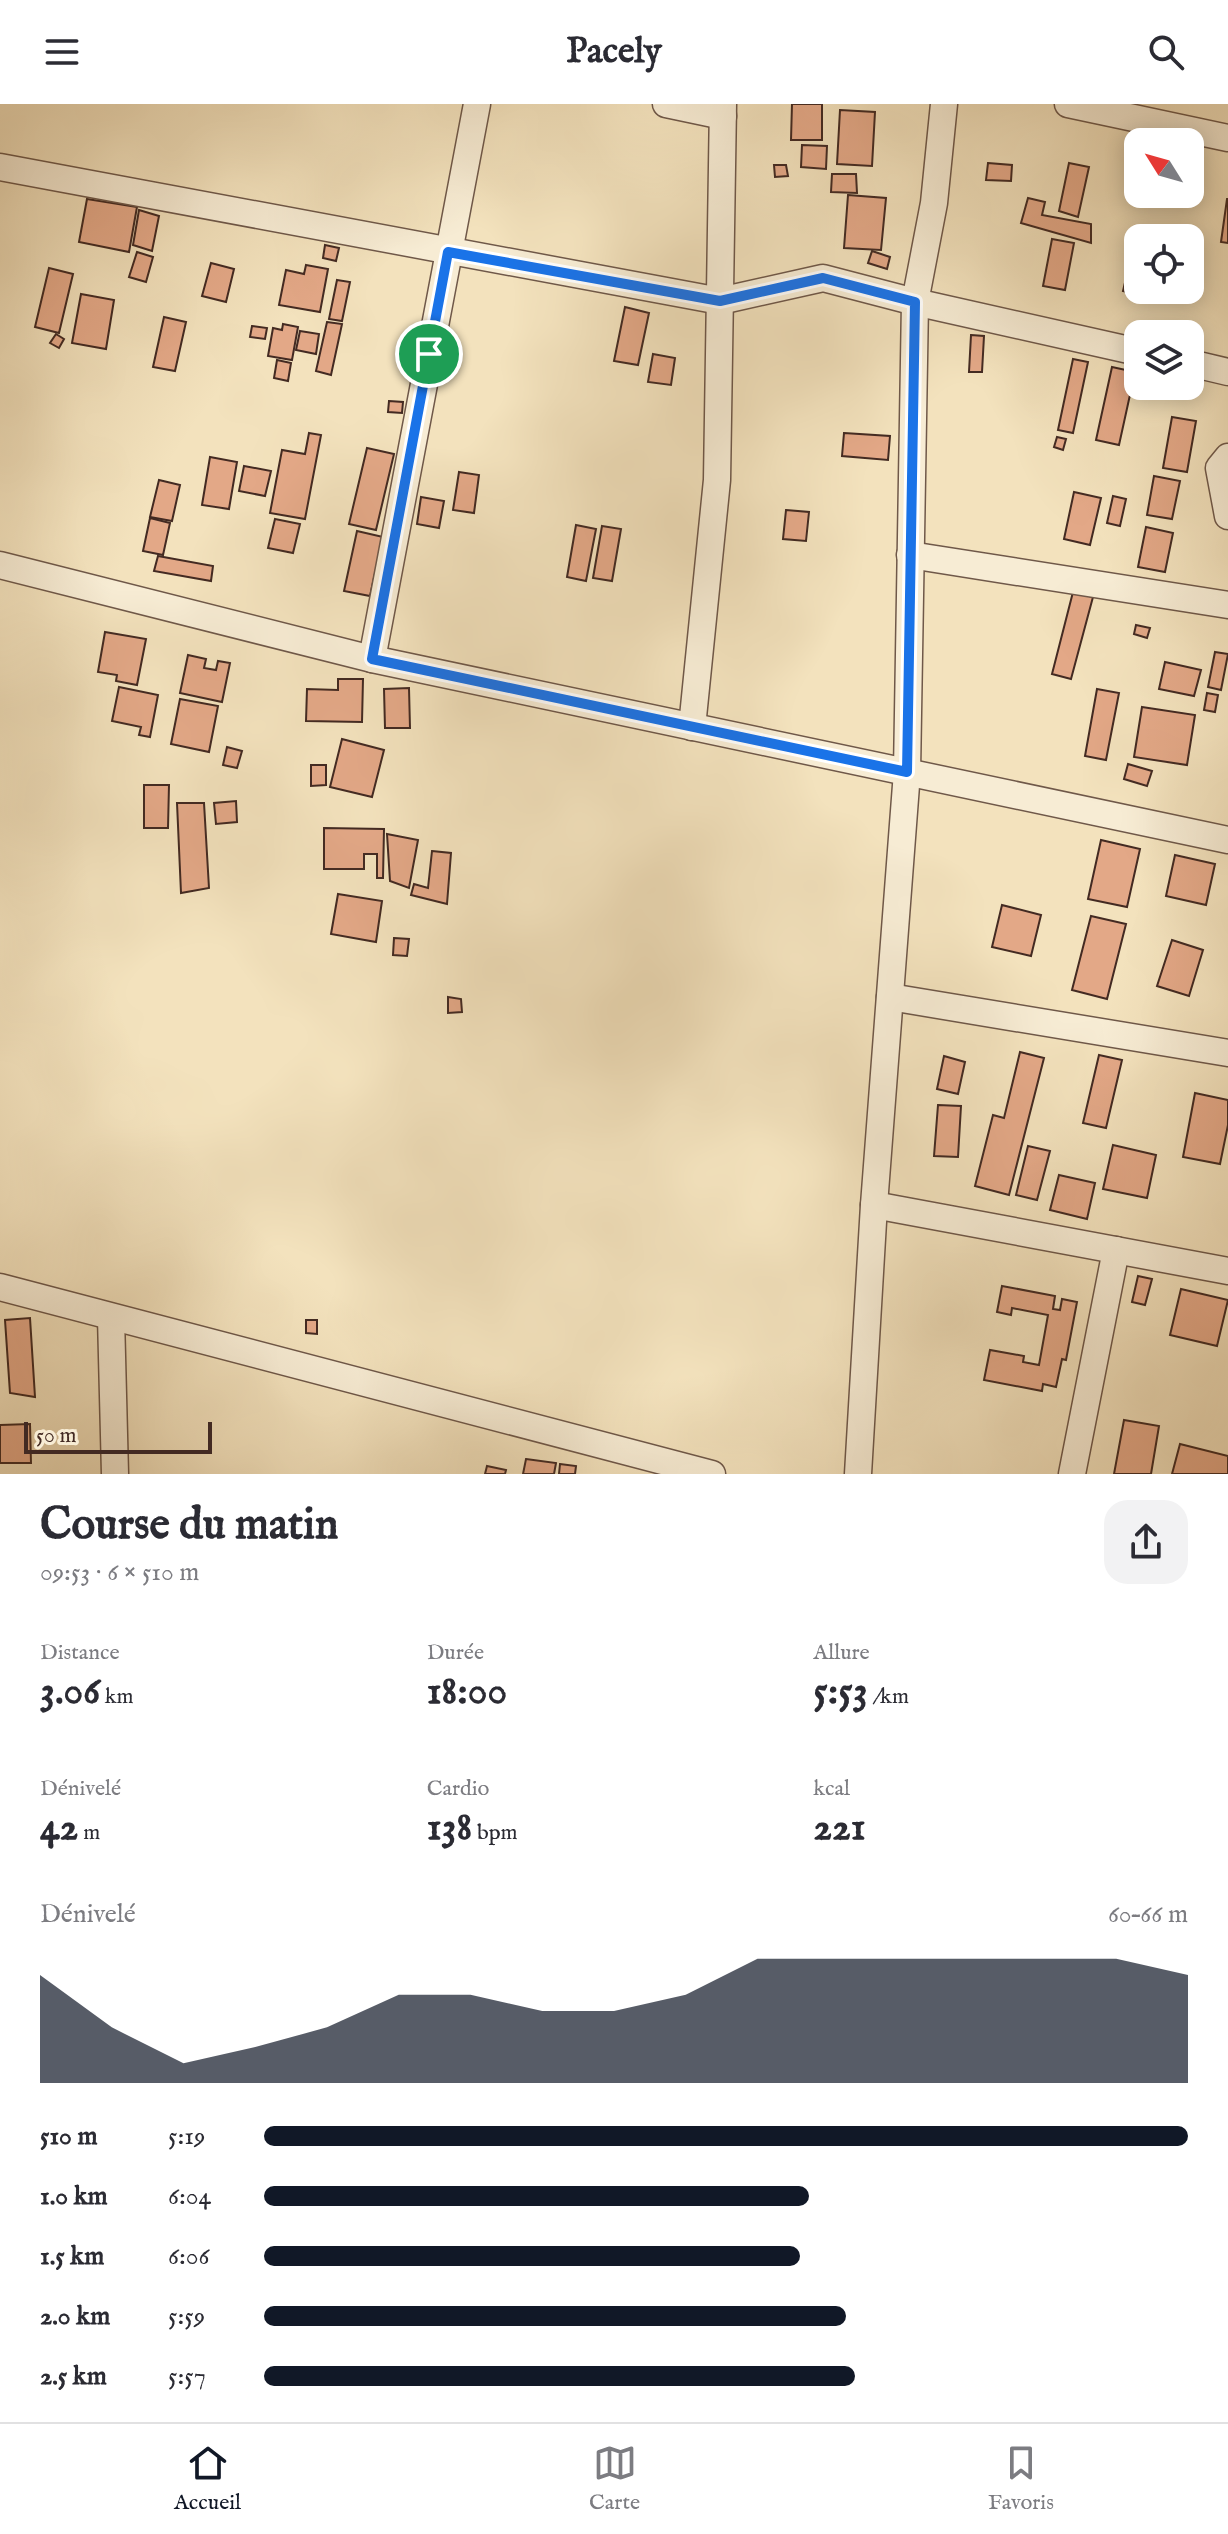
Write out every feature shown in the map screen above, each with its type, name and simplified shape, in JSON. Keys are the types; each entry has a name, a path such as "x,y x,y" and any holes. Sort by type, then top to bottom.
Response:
{"street":[{"path":"372,659 477,104"},
{"path":"666,104 723,110 717,480 692,727"},
{"path":"858,1474 874,1205 907,772 915,302 934,203 944,104"},
{"path":"1068,104 1228,138"},
{"path":"0,167 720,301 823,278 1124,349"},
{"path":"1204,366 1228,372"},
{"path":"1228,457 1219,468 1228,516"},
{"path":"910,555 1228,605"},
{"path":"0,565 372,659 1228,840"},
{"path":"890,997 1228,1053"},
{"path":"874,1205 1228,1271"},
{"path":"1072,1474 1116,1250"},
{"path":"0,1287 712,1474"},
{"path":"111,1317 115,1474"}],"building":[{"path":"792,104 822,104 822,140 791,140"},
{"path":"840,110 875,112 872,166 837,164"},
{"path":"802,145 827,146 826,169 801,167"},
{"path":"988,163 1012,165 1011,181 986,180"},
{"path":"1069,163 1089,167 1078,217 1059,211"},
{"path":"774,165 786,165 788,176 775,177"},
{"path":"832,174 856,174 857,193 831,192"},
{"path":"848,195 886,198 881,250 844,248"},
{"path":"1028,198 1045,202 1042,215 1091,224 1091,243 1021,223"},
{"path":"87,199 137,207 129,252 79,242"},
{"path":"1228,199 1228,243 1221,242"},
{"path":"139,210 159,216 152,251 133,245"},
{"path":"1052,239 1074,243 1065,290 1043,286"},
{"path":"325,245 339,248 336,261 323,258"},
{"path":"872,251 890,257 887,269 868,263"},
{"path":"137,252 153,257 146,282 129,277"},
{"path":"211,263 234,269 226,302 202,296"},
{"path":"306,265 328,269 320,312 279,305 286,270 304,274"},
{"path":"49,268 73,274 59,333 35,327"},
{"path":"337,280 350,282 342,321 329,319"},
{"path":"81,294 114,300 106,349 72,343"},
{"path":"625,307 649,313 638,365 614,361"},
{"path":"164,317 186,322 175,371 153,367"},
{"path":"327,322 342,324 331,375 316,371"},
{"path":"283,324 298,327 292,360 268,356 273,328 282,330"},
{"path":"252,326 267,328 265,339 250,337"},
{"path":"300,331 319,334 316,354 296,350"},
{"path":"56,334 64,339 59,348 50,343"},
{"path":"971,335 984,336 982,372 969,372"},
{"path":"653,354 675,358 671,385 648,382"},
{"path":"1073,359 1088,362 1073,433 1058,430"},
{"path":"277,360 291,363 288,381 274,378"},
{"path":"1112,367 1124,370 1124,400 1129,400 1119,445 1096,440"},
{"path":"389,401 403,402 402,413 388,412"},
{"path":"1172,417 1196,421 1187,472 1163,468"},
{"path":"309,433 321,435 305,519 270,513 282,450 305,454"},
{"path":"844,433 890,436 888,460 842,456"},
{"path":"1057,437 1066,439 1063,450 1054,447"},
{"path":"367,448 394,454 376,530 349,524"},
{"path":"210,457 237,462 229,509 202,505"},
{"path":"244,466 271,471 265,496 239,491"},
{"path":"459,472 479,475 474,513 453,510"},
{"path":"1154,476 1180,481 1172,519 1147,515"},
{"path":"159,480 180,485 172,521 150,517"},
{"path":"1074,492 1101,498 1090,545 1064,539"},
{"path":"1113,496 1126,499 1120,526 1107,523"},
{"path":"421,497 444,501 439,528 417,524"},
{"path":"786,510 809,512 806,541 783,539"},
{"path":"150,518 170,523 163,555 143,551"},
{"path":"275,519 300,524 293,553 268,548"},
{"path":"576,525 596,529 586,581 567,577"},
{"path":"602,526 621,529 612,581 593,578"},
{"path":"1146,527 1173,533 1165,572 1138,567"},
{"path":"357,531 383,537 370,596 344,591"},
{"path":"158,556 213,566 211,581 154,571"},
{"path":"1073,592 1093,597 1071,679 1052,674"},
{"path":"1136,625 1150,628 1147,638 1134,634"},
{"path":"105,632 146,639 137,685 116,681 117,675 98,672"},
{"path":"1215,652 1228,654 1221,690 1208,687"},
{"path":"188,655 206,659 204,668 216,670 218,661 230,663 222,702 180,693"},
{"path":"1165,662 1201,670 1194,696 1159,689"},
{"path":"338,679 363,679 362,722 306,721 307,689 338,690"},
{"path":"119,687 158,695 150,737 139,735 141,727 112,721"},
{"path":"409,688 410,728 385,728 384,689"},
{"path":"1097,689 1119,693 1106,760 1085,756"},
{"path":"1207,693 1218,695 1215,712 1204,710"},
{"path":"180,699 218,706 209,752 171,744"},
{"path":"1142,707 1195,715 1187,765 1134,757"},
{"path":"342,739 384,750 372,797 330,787"},
{"path":"227,747 242,751 237,768 223,765"},
{"path":"1128,764 1152,771 1147,786 1124,779"},
{"path":"311,765 326,765 326,785 311,786"},
{"path":"144,785 169,785 168,828 144,828"},
{"path":"236,801 237,822 216,824 214,803"},
{"path":"177,803 204,803 209,888 181,893"},
{"path":"324,828 384,829 383,878 377,878 377,854 364,854 364,869 324,869"},
{"path":"387,834 418,840 409,888 390,881"},
{"path":"1101,840 1140,849 1127,907 1088,899"},
{"path":"432,851 451,853 447,904 411,895 414,884 428,888"},
{"path":"1175,855 1215,864 1206,905 1166,896"},
{"path":"338,894 382,901 376,942 331,934"},
{"path":"1002,905 1041,915 1031,956 992,947"},
{"path":"1091,916 1126,924 1107,999 1072,990"},
{"path":"394,938 409,939 407,956 393,955"},
{"path":"1172,940 1203,950 1189,996 1157,986"},
{"path":"448,997 461,999 462,1012 448,1013"},
{"path":"1020,1052 1044,1058 1009,1195 975,1186 993,1115 1004,1118"},
{"path":"1099,1055 1122,1060 1106,1128 1083,1123"},
{"path":"944,1056 965,1062 958,1094 937,1089"},
{"path":"1195,1093 1228,1100 1228,1125 1220,1164 1183,1157"},
{"path":"938,1105 961,1106 958,1157 934,1156"},
{"path":"1113,1145 1156,1155 1147,1198 1103,1189"},
{"path":"1028,1146 1050,1151 1037,1200 1016,1195"},
{"path":"1059,1175 1095,1183 1087,1219 1050,1210"},
{"path":"1138,1276 1152,1279 1145,1305 1132,1302"},
{"path":"1002,1286 1055,1296 1053,1309 1060,1310 1062,1299 1077,1302 1066,1360 1062,1359 1056,1387 1043,1384 1042,1391 984,1380 990,1350 1024,1356 1023,1362 1039,1365 1048,1315 1012,1308 1011,1315 997,1312"},
{"path":"1181,1289 1228,1300 1217,1346 1170,1335"},
{"path":"30,1318 35,1397 10,1393 5,1320"},
{"path":"306,1320 317,1320 317,1334 306,1333"},
{"path":"1124,1420 1159,1426 1151,1474 1114,1474"},
{"path":"30,1424 31,1463 0,1463 0,1425"},
{"path":"1180,1444 1228,1456 1228,1474 1172,1474"},
{"path":"526,1459 556,1463 554,1474 523,1474"},
{"path":"560,1464 576,1466 575,1474 559,1474"},
{"path":"487,1466 506,1470 505,1474 485,1474"}],"route":[{"path":"448,252 720,301 823,278 915,302 907,772 372,659 429,354 448,252"}]}
